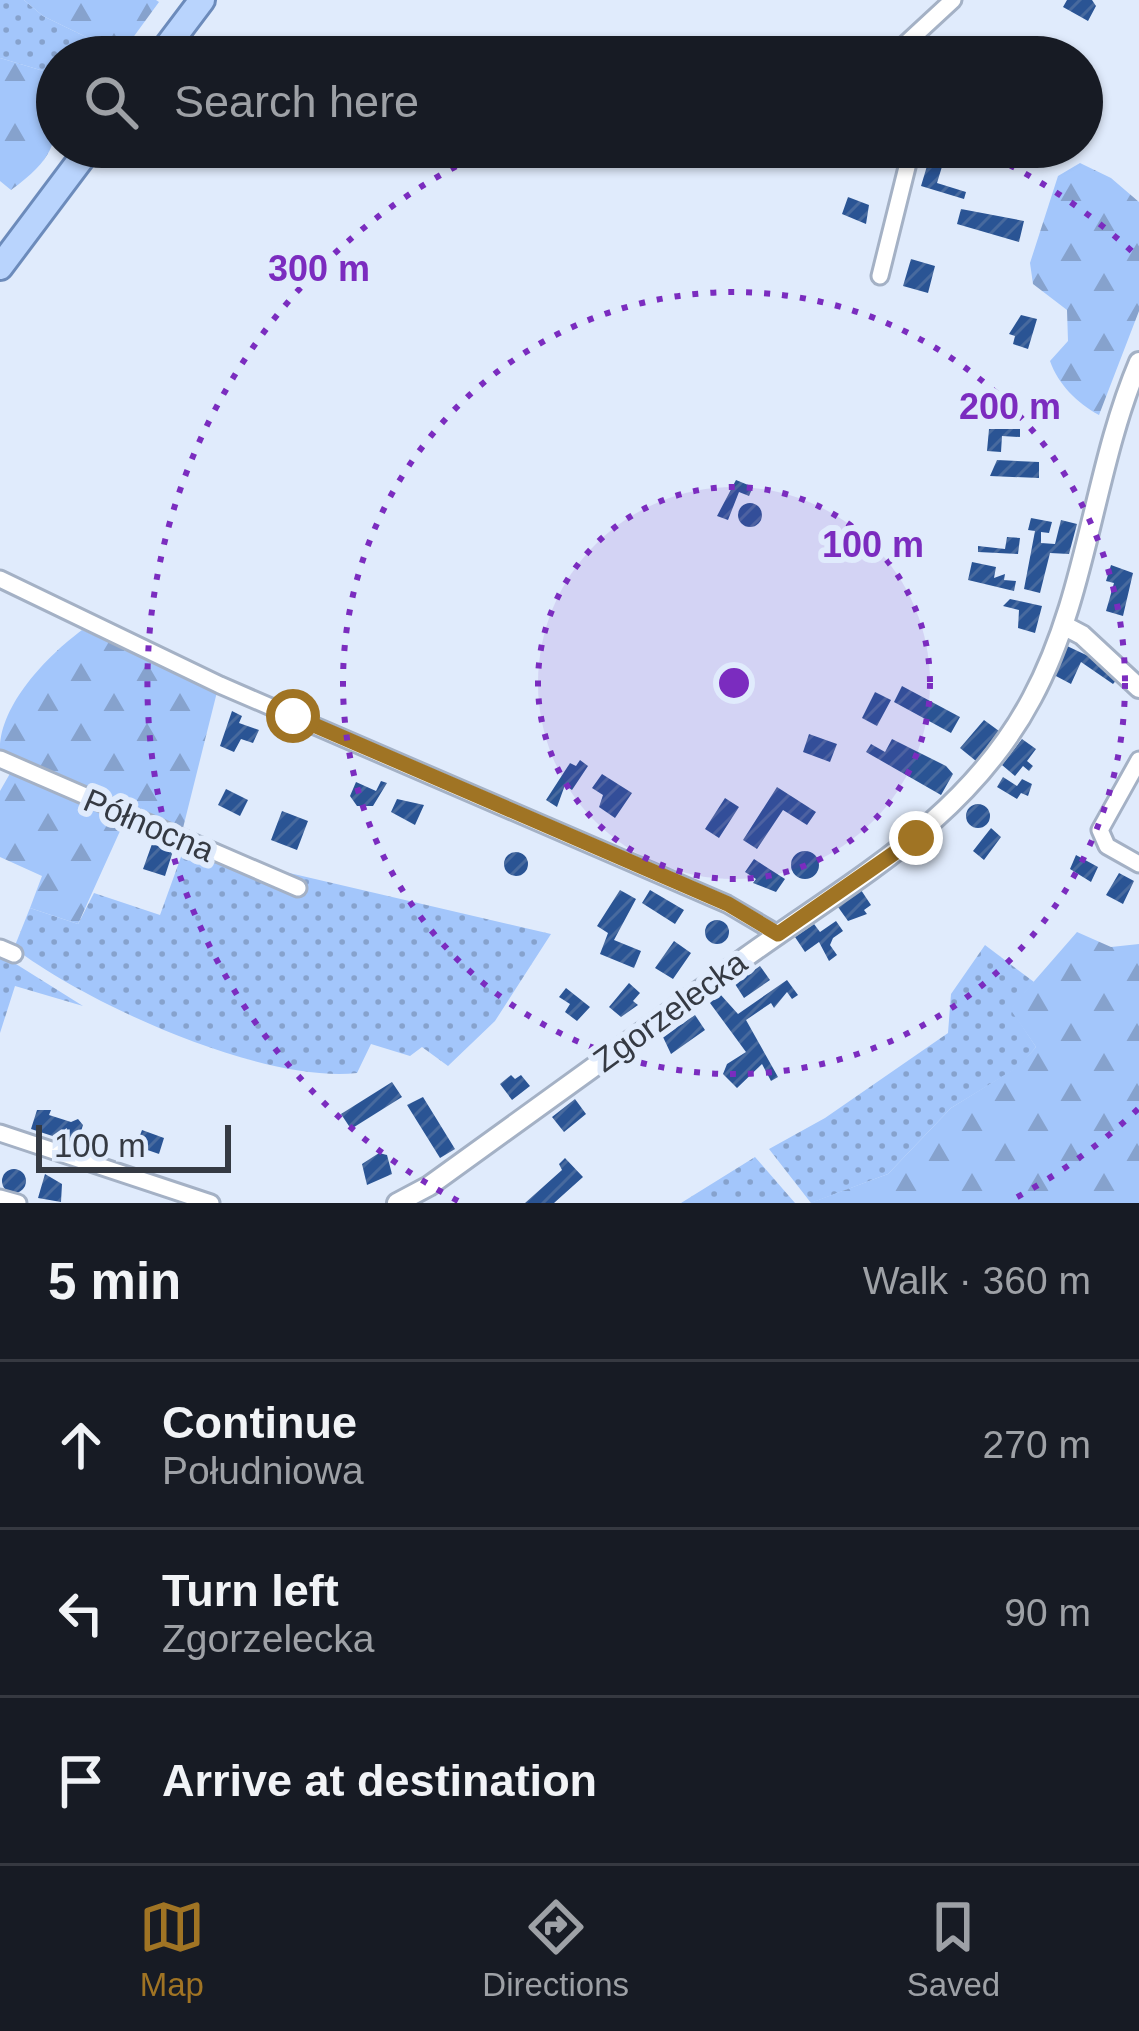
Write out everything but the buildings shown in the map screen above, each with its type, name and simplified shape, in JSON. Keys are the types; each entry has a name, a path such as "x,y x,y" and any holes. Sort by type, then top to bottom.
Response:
{"main road":[{"path":"175,36 202,0"},
{"path":"0,267 74,168"}],"street":[{"path":"914,36 953,0"},
{"path":"880,276 907,168"},
{"name":"Zgorzelecka","path":"397,1203 429,1186 948,812 1012,734 1063,625 1115,417 1139,362"},
{"path":"0,579 220,685 728,904 778,934"},
{"path":"1063,625 1082,635 1139,688"},
{"name":"Północna","path":"0,759 298,888"},
{"path":"1139,760 1100,830 1107,846 1139,864"},
{"path":"0,1133 211,1203"},
{"path":"0,1198 18,1203"}],"green space":[{"path":"0,0 24,0 43,16 84,36 36,36 36,69 0,58"},
{"path":"24,0 159,2 134,36 84,36 43,16"},
{"path":"0,58 36,69 36,168 11,190 0,181"},
{"path":"1072,168 1090,168 1111,178 1139,202 1139,311 1099,415 1058,377 1050,361 1068,341 1067,310 1033,284 1030,263 1058,176"},
{"path":"82,630 218,688 181,836 0,749 8,716 28,683"},
{"path":"12,770 125,820 78,924 30,908 42,876 0,857 0,791"},
{"path":"186,843 251,864 551,934 495,1021 448,1066 422,1047 410,1056 371,1044 357,1073 274,1066 179,1036 87,993 14,948 30,908 78,924 94,893 160,915"},
{"path":"1077,932 1111,947 1139,944 1139,1203 810,1203 888,1174 951,1108 1019,1066 1036,1047 1010,1009"},
{"path":"985,945 1034,982 1011,1009 1036,1047 1020,1066 951,1108 888,1174 811,1203 769,1149 825,1118 948,1033 951,994"},
{"path":"0,954 83,1006 15,986 0,1033"},
{"path":"755,1157 795,1203 681,1203"}],"route":[{"path":"293,716 728,904 778,934 916,838"}]}
